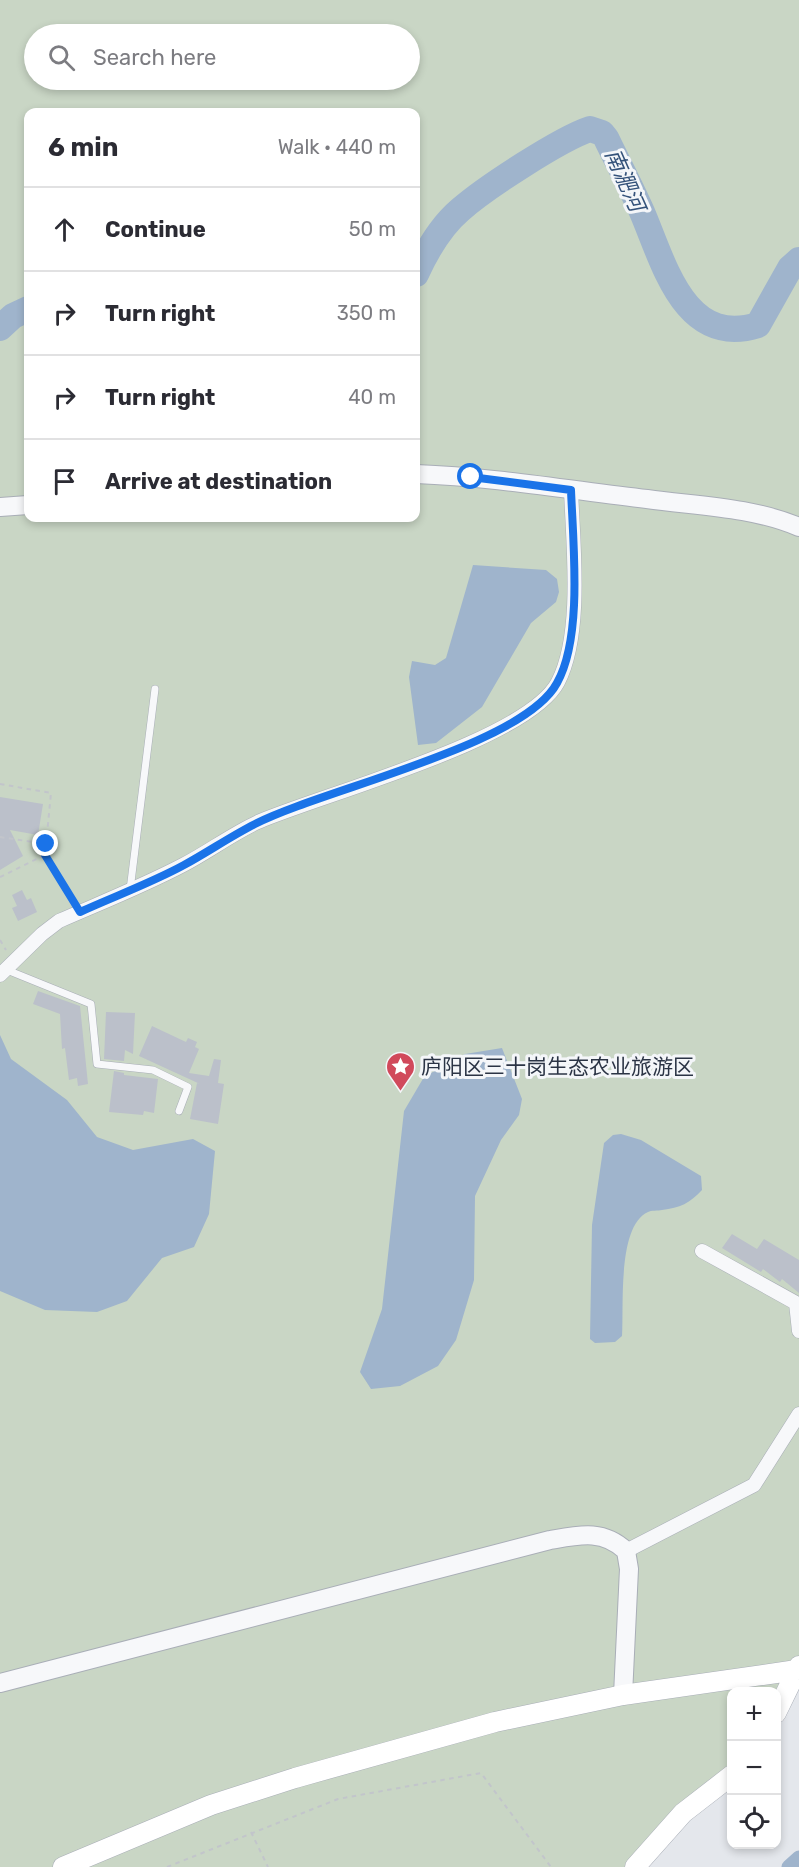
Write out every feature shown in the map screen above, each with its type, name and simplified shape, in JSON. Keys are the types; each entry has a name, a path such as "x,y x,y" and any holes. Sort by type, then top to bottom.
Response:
{"main road":[{"path":"63,1867 211,1805 295,1778 495,1722 623,1695 798,1668"},
{"path":"781,1704 798,1668"},
{"path":"635,1867 683,1813 727,1779"}],"street":[{"path":"420,474 471,477 752,513 799,527"},
{"path":"4,972 42,934 59,921 183,866 256,823 466,744 502,728 517,721 546,698 557,684 570,642 574,582 571,490"},
{"path":"0,507 24,504"},
{"path":"702,1251 796,1303 799,1330"},
{"path":"626,1551 754,1485 799,1414"},
{"path":"0,1683 550,1540 596,1535 608,1538 626,1551 629,1586 623,1695"}],"lane":[{"path":"130,890 155,689"},
{"path":"4,972 91,1004 97,1064 153,1070 188,1087 179,1110"}],"path":[{"path":"0,784 51,793 45,855 80,912"},
{"path":"0,837 46,844"},
{"path":"0,877 45,855"},
{"path":"167,1867 338,1799 481,1773 551,1867"},
{"path":"251,1832 268,1867"}],"green space":[{"name":"庐阳区三十岗生态农业旅游区","path":"0,0 799,0 799,1666 780,1687 727,1687 727,1779 635,1867 0,1867"}],"water":[{"path":"473,565 546,570 557,579 559,592 556,602 531,623 482,707 436,743 418,745 409,677 412,661 435,665 446,658"},
{"path":"0,1035 11,1059 67,1100 97,1137 133,1150 193,1139 215,1151 209,1214 194,1247 162,1258 127,1301 97,1312 45,1310 0,1291"},
{"path":"502,1048 522,1099 519,1115 501,1140 475,1196 474,1280 456,1340 438,1366 400,1386 371,1389 360,1372 382,1309 404,1111 424,1077 465,1054"},
{"path":"621,1134 641,1140 701,1176 702,1190 684,1204 649,1211 638,1220 631,1233 624,1268 622,1336 615,1342 595,1343 590,1339 592,1225 604,1143 613,1135"}],"building":[{"path":"0,797 43,804 38,835 10,830 23,856 0,870"},
{"path":"22,890 27,900 31,898 37,912 18,921 12,908 17,906 12,895"},
{"path":"38,991 80,1006 88,1084 78,1086 77,1078 69,1080 65,1048 62,1049 60,1014 33,1004"},
{"path":"106,1012 135,1013 133,1054 125,1050 124,1061 104,1059"},
{"path":"152,1026 186,1042 188,1038 197,1042 195,1047 199,1049 189,1073 209,1076 214,1059 221,1060 218,1083 224,1084 218,1124 190,1119 197,1083 200,1084 139,1056"},
{"path":"114,1071 124,1073 124,1075 158,1079 154,1113 144,1111 143,1115 109,1112"},
{"path":"732,1234 757,1249 764,1239 799,1260 799,1293 782,1279 780,1282 763,1269 761,1272 722,1248"}],"waterway":[{"name":"南淝河","path":"420,266 435,239 460,210 523,165 590,129 602,133 606,138 680,296 695,313 712,324 733,329 758,325 790,268 799,260"},
{"name":"南淝河","path":"0,328 13,316 24,311"},
{"path":"789,1867 799,1858"}],"place":[{"name":"庐阳区三十岗生态农业旅游区","path":"400,1092"}],"route":[{"path":"46,844 45,855 80,912 183,866 256,823 466,744 517,721 536,707 557,684 570,642 574,582 571,490 471,477"}]}
